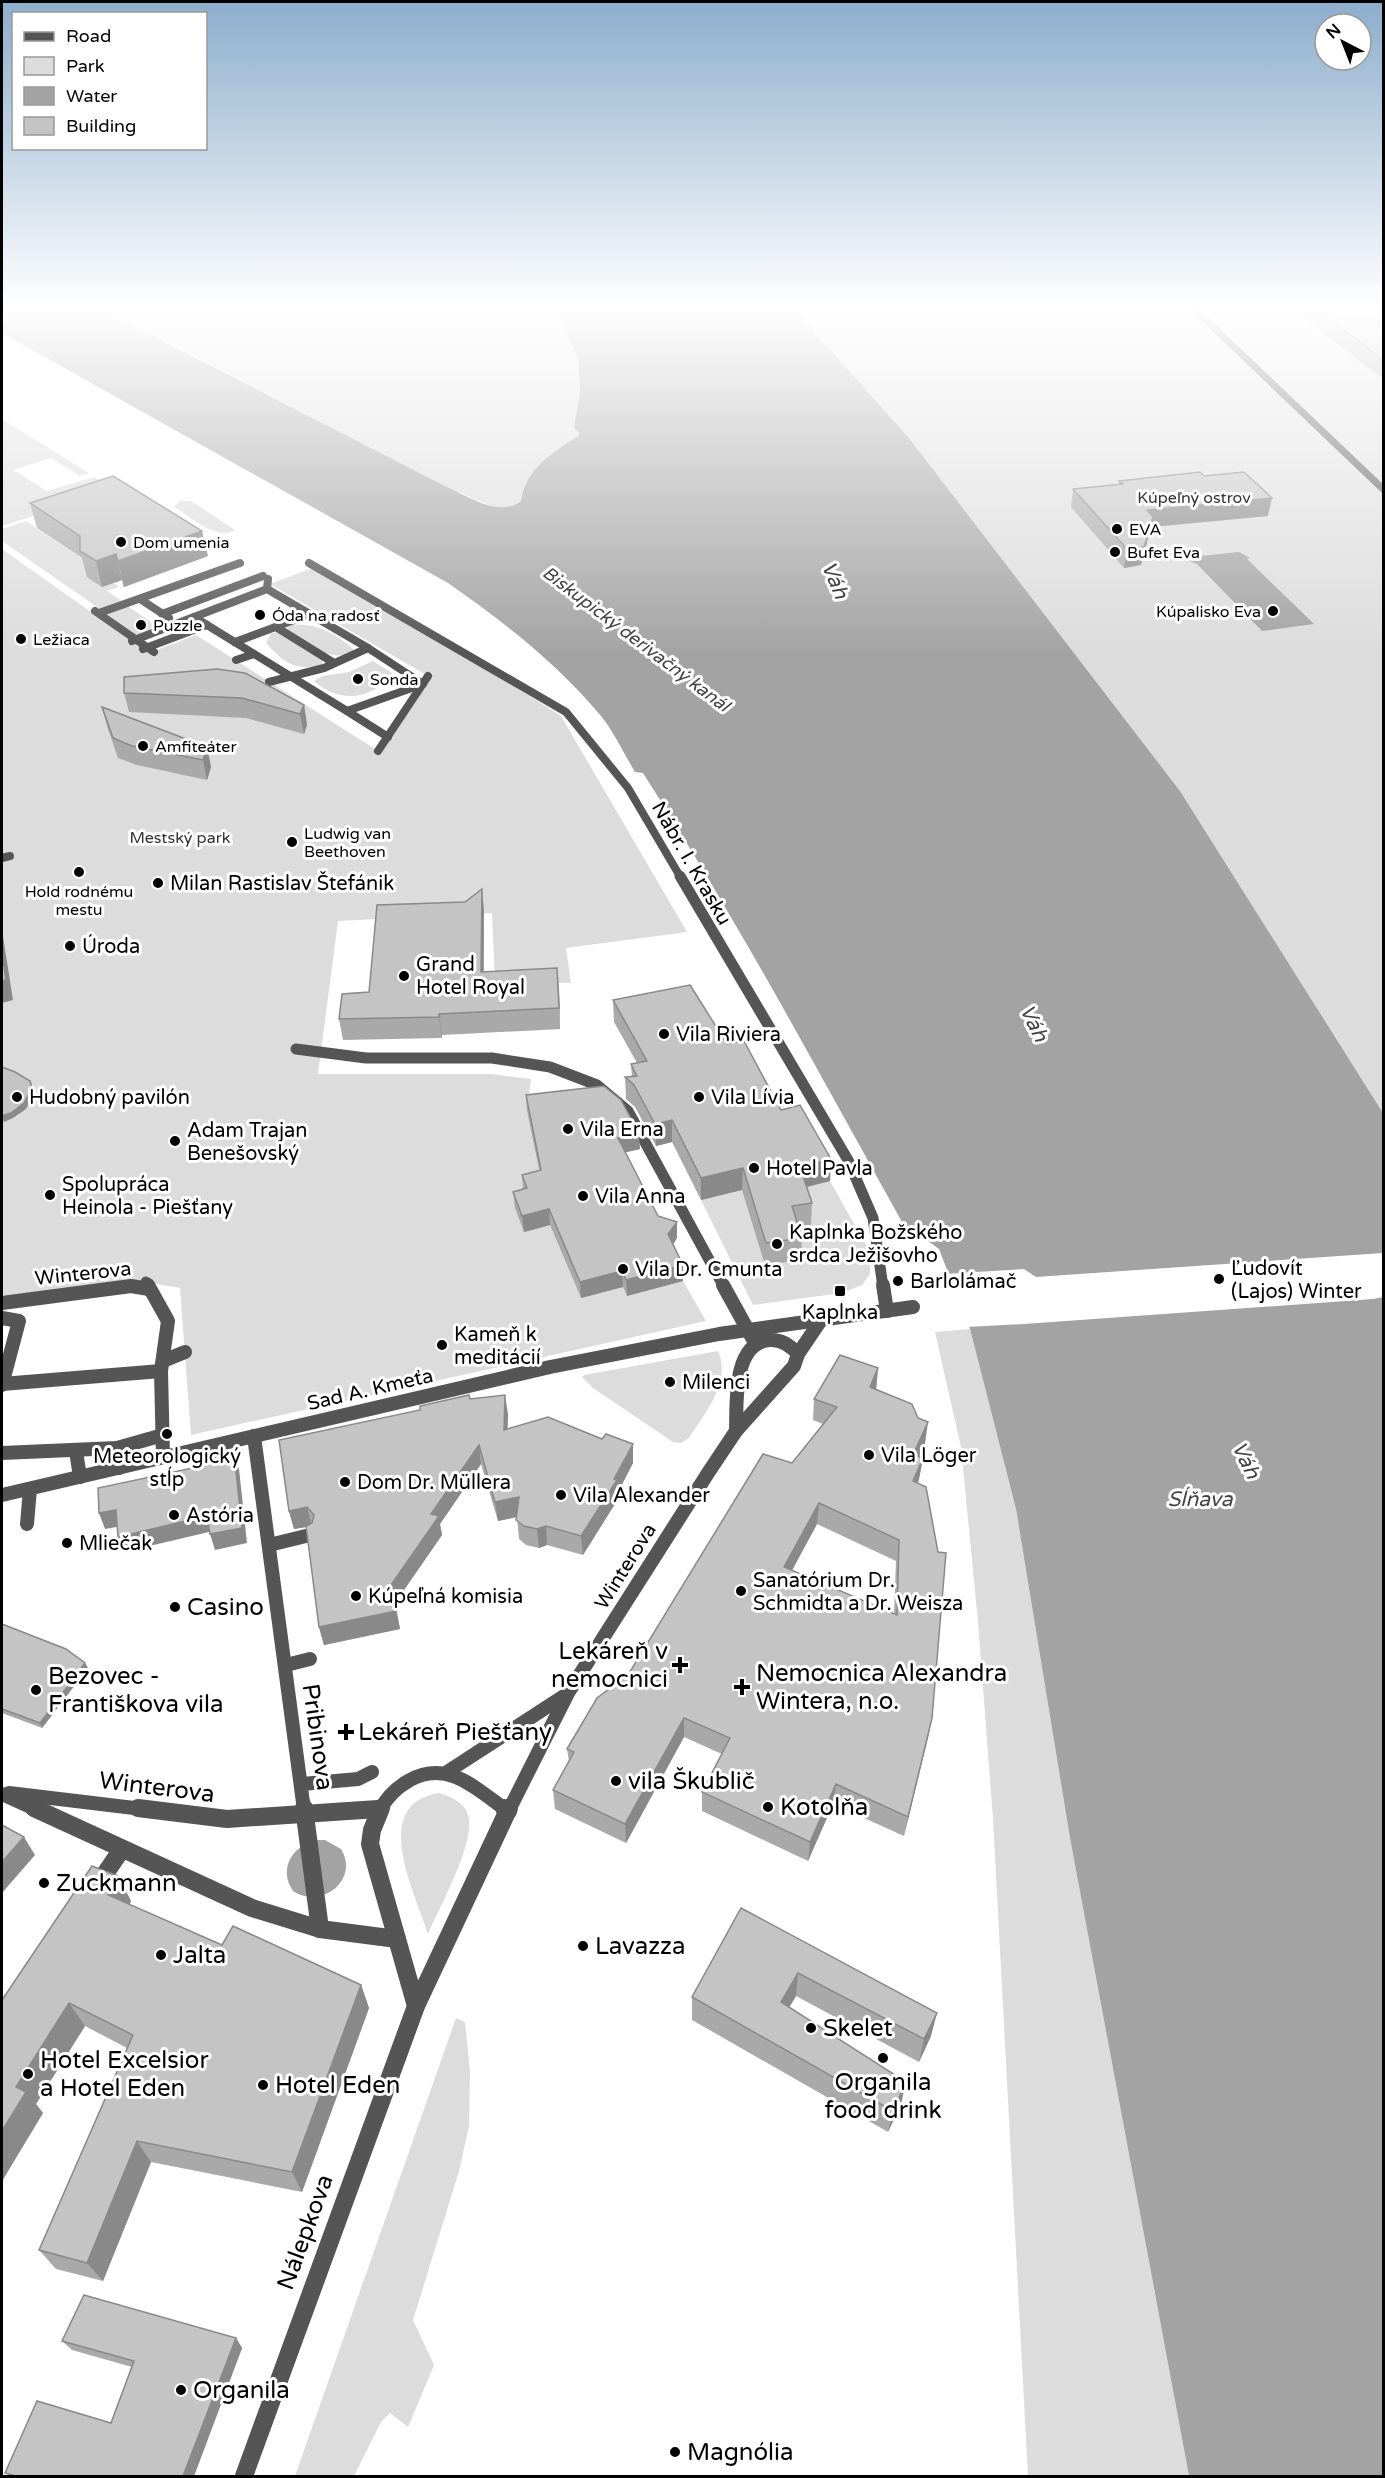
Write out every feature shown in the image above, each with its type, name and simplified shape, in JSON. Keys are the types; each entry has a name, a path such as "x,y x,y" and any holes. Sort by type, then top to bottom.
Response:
{"street":[{"path":"1311,423 1383,490"},
{"path":"207,625 148,649 97,612 240,563"},
{"name":"Nábr. I. Krasku","path":"309,563 566,712 628,788 848,1160 873,1218 888,1311"},
{"path":"134,640 194,616 266,581"},
{"path":"162,614 266,581"},
{"path":"266,581 310,614 425,680"},
{"path":"140,599 190,631"},
{"path":"236,642 310,614"},
{"path":"194,616 388,737"},
{"path":"276,627 334,663"},
{"path":"341,632 353,632"},
{"path":"269,682 334,663 368,648"},
{"path":"236,660 254,654"},
{"path":"347,711 425,680"},
{"path":"378,751 425,680"},
{"path":"296,1049 366,1058 492,1058 550,1067 597,1085 628,1111 755,1342 764,1340 784,1342 798,1354 822,1320"},
{"name":"Winterova","path":"7,1296 2,1303 148,1285 168,1321 162,1366 164,1457"},
{"name":"Winterova","path":"22,1300 19,1321 2,1384 162,1366 185,1352"},
{"name":"Sad A. Kmeťa","path":"2,1495 550,1367 748,1330 913,1307"},
{"path":"2,1318 19,1321"},
{"name":"Winterova","path":"736,1431 742,1365 747,1351 755,1342"},
{"name":"Winterova","path":"568,1693 736,1431 794,1366 798,1354"},
{"path":"2,1453 117,1449 163,1435"},
{"name":"Pribinova","path":"254,1436 306,1816"},
{"path":"117,1449 119,1468"},
{"path":"75,1451 80,1477"},
{"path":"27,1524 30,1489"},
{"path":"269,1545 310,1535"},
{"name":"Pribinova","path":"286,1665 310,1659"},
{"path":"416,2006 370,1844 371,1829 378,1809 391,1793 409,1781 428,1773 447,1772 568,1693"},
{"name":"Nálepkova","path":"244,2476 416,2006 508,1811 568,1693"},
{"path":"302,1784 358,1779 372,1772"},
{"path":"447,1772 508,1811"},
{"name":"Winterova","path":"2,1793 227,1819 306,1816 378,1809"},
{"name":"Winterova","path":"2,1793 252,1908 320,1929 397,1940"},
{"path":"306,1816 320,1929"},
{"path":"98,1884 122,1849"}],"green space":[{"path":"2,423 8,423 89,473 80,476 51,458 13,470 47,491 95,477 116,490 2,526"},
{"path":"321,423 575,423 578,436 550,455 534,471 528,480 521,501 506,509 496,508 447,487"},
{"name":"Kúpeľný ostrov","path":"895,423 1383,423 1383,1113 1180,791"},
{"path":"180,501 191,501 235,530 220,533 204,526 174,507"},
{"path":"26,521 110,577 87,576 102,587 114,583 119,587 107,591 122,601 100,609 2,541 2,529"},
{"name":"Mestský park","path":"2,549 149,653 196,635 378,751 428,676 270,584 315,567 444,642 561,716 687,932 566,948 571,983 495,981 492,913 338,921 318,1074 491,1074 531,1079 527,1111 542,1186 523,1231 550,1225 581,1298 623,1287 627,1296 683,1281 706,1321 191,1435 180,1288 133,1280 20,1298 2,1295"},
{"path":"128,606 159,628 138,636 107,614"},
{"path":"290,625 308,625 324,630 346,643 353,649 352,652 335,655 318,650 287,629"},
{"path":"280,632 323,660 322,665 305,667 285,661 266,643 271,633"},
{"path":"373,661 392,673 375,689 366,693 345,696 334,693 314,681 323,676 349,672"},
{"path":"830,1181 871,1254 870,1274 862,1285 842,1293 753,1305 701,1200 751,1188 757,1199"},
{"path":"970,1329 1016,1509 1070,1838 1189,2476 1028,2476 993,1819 978,1622 961,1447 935,1332"},
{"path":"718,1351 721,1363 719,1386 689,1438 681,1443 673,1442 593,1388 582,1377 584,1375"},
{"path":"439,1793 454,1799 466,1810 469,1832 461,1861 428,1934 407,1874 402,1852 401,1831 406,1814 418,1800"},
{"path":"456,2018 465,2022 470,2072 469,2126 459,2171 413,2320 434,2365 408,2427 390,2413 381,2422 354,2476 295,2476"}],"water":[{"path":"162,423 321,423 474,500 503,507 512,506 521,501 528,480 534,471 550,455 578,436 575,423 895,423 1180,791 1383,1113 1383,2476 1189,2476 1070,1838 1016,1509 970,1329 939,1249 902,1222 744,939 643,773 635,772 606,722 566,678 529,644 448,583"},
{"path":"1239,552 1250,558 1247,559 1314,624 1262,631 1197,564 1189,561 1194,561 1191,557"},
{"path":"316,1840 325,1840 341,1849 346,1860 345,1871 342,1881 335,1889 315,1897 304,1896 293,1891 287,1875 287,1867 300,1847"}],"pier":[{"path":"1383,1253 1383,1297 1373,1299 966,1327 945,1274 1024,1269 1036,1277"}],"building":[{"path":"1200,472 1204,476 1244,472 1272,498 1147,510 1153,517 1144,547 1127,549 1073,489 1123,484 1119,481"},
{"path":"113,476 202,531 118,561 116,554 96,561 80,551 80,536 30,503"},
{"path":"217,669 245,673 304,705 300,714 242,698 124,693 124,677"},
{"path":"102,707 207,747 203,760 132,746 113,738"},
{"name":"Grand Hotel Royal","path":"482,889 481,972 557,968 559,1008 439,1014 439,1017 339,1019 342,994 369,992 377,905 465,902"},
{"path":"2,953 6,980 2,981"},
{"path":"690,985 727,1044 744,1041 781,1110 800,1105 831,1159 800,1167 812,1203 792,1206 802,1238 766,1243 743,1168 701,1178 672,1120 655,1124 634,1085 625,1077 637,1076 631,1064 647,1061 613,1000"},
{"name":"Hudobný pavilón","path":"2,1067 30,1081 32,1088 24,1103 11,1113 2,1116"},
{"path":"604,1086 621,1100 639,1133 618,1138 658,1216 677,1222 668,1234 683,1265 626,1280 622,1271 580,1282 549,1209 522,1216 513,1192 527,1188 522,1175 541,1170 526,1095"},
{"path":"840,1355 878,1368 870,1387 912,1404 918,1418 928,1422 913,1455 923,1458 913,1481 926,1487 938,1552 946,1553 932,1718 908,1817 836,1784 810,1842 702,1792 730,1738 684,1718 625,1824 553,1790 574,1752 567,1749 597,1698 628,1675 763,1454 792,1463 837,1407 814,1399","holes":["819,1503 899,1540 897,1615 784,1567"]},
{"path":"469,1395 470,1399 505,1395 504,1430 548,1417 602,1439 606,1434 633,1444 614,1479 617,1480 581,1536 546,1526 537,1529 524,1526 516,1520 519,1497 495,1502 479,1445 431,1514 439,1516 391,1585 396,1611 319,1627 306,1526 312,1523 314,1515 307,1507 289,1511 279,1440 420,1410 420,1406"},
{"name":"Astória","path":"234,1453 242,1528 210,1534 207,1516 118,1537 116,1510 99,1513 98,1488 202,1466 202,1460"},
{"name":"Bezovec - Františkova vila","path":"2,1624 66,1649 85,1663 40,1723 2,1709"},
{"path":"2,1825 24,1837 2,1862"},
{"path":"92,1866 118,1876 108,1895 222,1945 233,1926 361,1985 292,2172 137,2141 87,2263 39,2250 133,2035 69,2003 16,2087 26,2092 2,2131 2,2000"},
{"path":"741,1908 937,2013 924,2039 798,1973 781,2002 906,2082 893,2111 692,1997"},
{"name":"Organila","path":"84,2295 236,2338 183,2476 16,2476 5,2473 37,2401 111,2423 134,2361 62,2341"}],"place":[{"name":"EVA","path":"1117,529"},
{"name":"Dom umenia","path":"121,542"},
{"name":"Bufet Eva","path":"1115,552"},
{"name":"Kúpalisko Eva","path":"1273,611"},
{"name":"Óda na radosť","path":"260,615"},
{"name":"Puzzle","path":"141,625"},
{"name":"Ležiaca","path":"21,639"},
{"name":"Sonda","path":"358,679"},
{"name":"Amfiteáter","path":"143,746"},
{"name":"Ludwig van Beethoven","path":"292,842"},
{"name":"Hold rodnému mestu","path":"79,872"},
{"name":"Milan Rastislav Štefánik","path":"158,883"},
{"name":"Úroda","path":"70,946"},
{"name":"Grand Hotel Royal","path":"404,976"},
{"name":"Vila Riviera","path":"664,1034"},
{"name":"Hudobný pavilón","path":"17,1097"},
{"name":"Vila Lívia","path":"699,1097"},
{"name":"Vila Erna","path":"568,1129"},
{"name":"Adam Trajan Benešovský","path":"175,1141"},
{"name":"Hotel Pavla","path":"754,1168"},
{"name":"Spolupráca Heinola - Piešťany","path":"50,1195"},
{"name":"Vila Anna","path":"583,1196"},
{"name":"Kaplnka Božského srdca Ježišovho","path":"777,1244"},
{"name":"Vila Dr. Cmunta","path":"623,1269"},
{"name":"Ľudovít (Lajos) Winter","path":"1219,1279"},
{"name":"Barlolámač","path":"898,1281"},
{"name":"Kaplnka","path":"840,1291"},
{"name":"Kameň k meditácií","path":"442,1345"},
{"name":"Milenci","path":"670,1382"},
{"name":"Meteorologický stĺp","path":"167,1434"},
{"name":"Vila Löger","path":"869,1455"},
{"name":"Dom Dr. Müllera","path":"345,1482"},
{"name":"Vila Alexander","path":"561,1495"},
{"name":"Astória","path":"174,1515"},
{"name":"Mliečak","path":"67,1543"},
{"name":"Sanatórium Dr. Schmidta a Dr. Weisza","path":"741,1591"},
{"name":"Kúpeľná komisia","path":"356,1596"},
{"name":"Casino","path":"175,1607"},
{"name":"Lekáreň v nemocnici","path":"680,1665"},
{"name":"Nemocnica Alexandra Wintera, n.o.","path":"742,1687"},
{"name":"Bezovec - Františkova vila","path":"36,1690"},
{"name":"Lekáreň Piešťany","path":"346,1732"},
{"name":"vila Škublič","path":"616,1781"},
{"name":"Kotolňa","path":"768,1807"},
{"name":"Zuckmann","path":"44,1883"},
{"name":"Lavazza","path":"583,1946"},
{"name":"Jalta","path":"161,1955"},
{"name":"Skelet","path":"811,2028"},
{"name":"Organila food drink","path":"883,2058"},
{"name":"Hotel Excelsior a Hotel Eden","path":"28,2074"},
{"name":"Hotel Eden","path":"263,2085"},
{"name":"Organila","path":"181,2390"},
{"name":"Magnólia","path":"675,2452"}],"water label":[{"name":"Váh","path":"835,580"},
{"name":"Biskupický derivačný kanál","path":"636,639"},
{"name":"Váh","path":"1034,1023"},
{"name":"Váh","path":"1246,1460"},
{"name":"Sĺňava","path":"1200,1499"}]}
